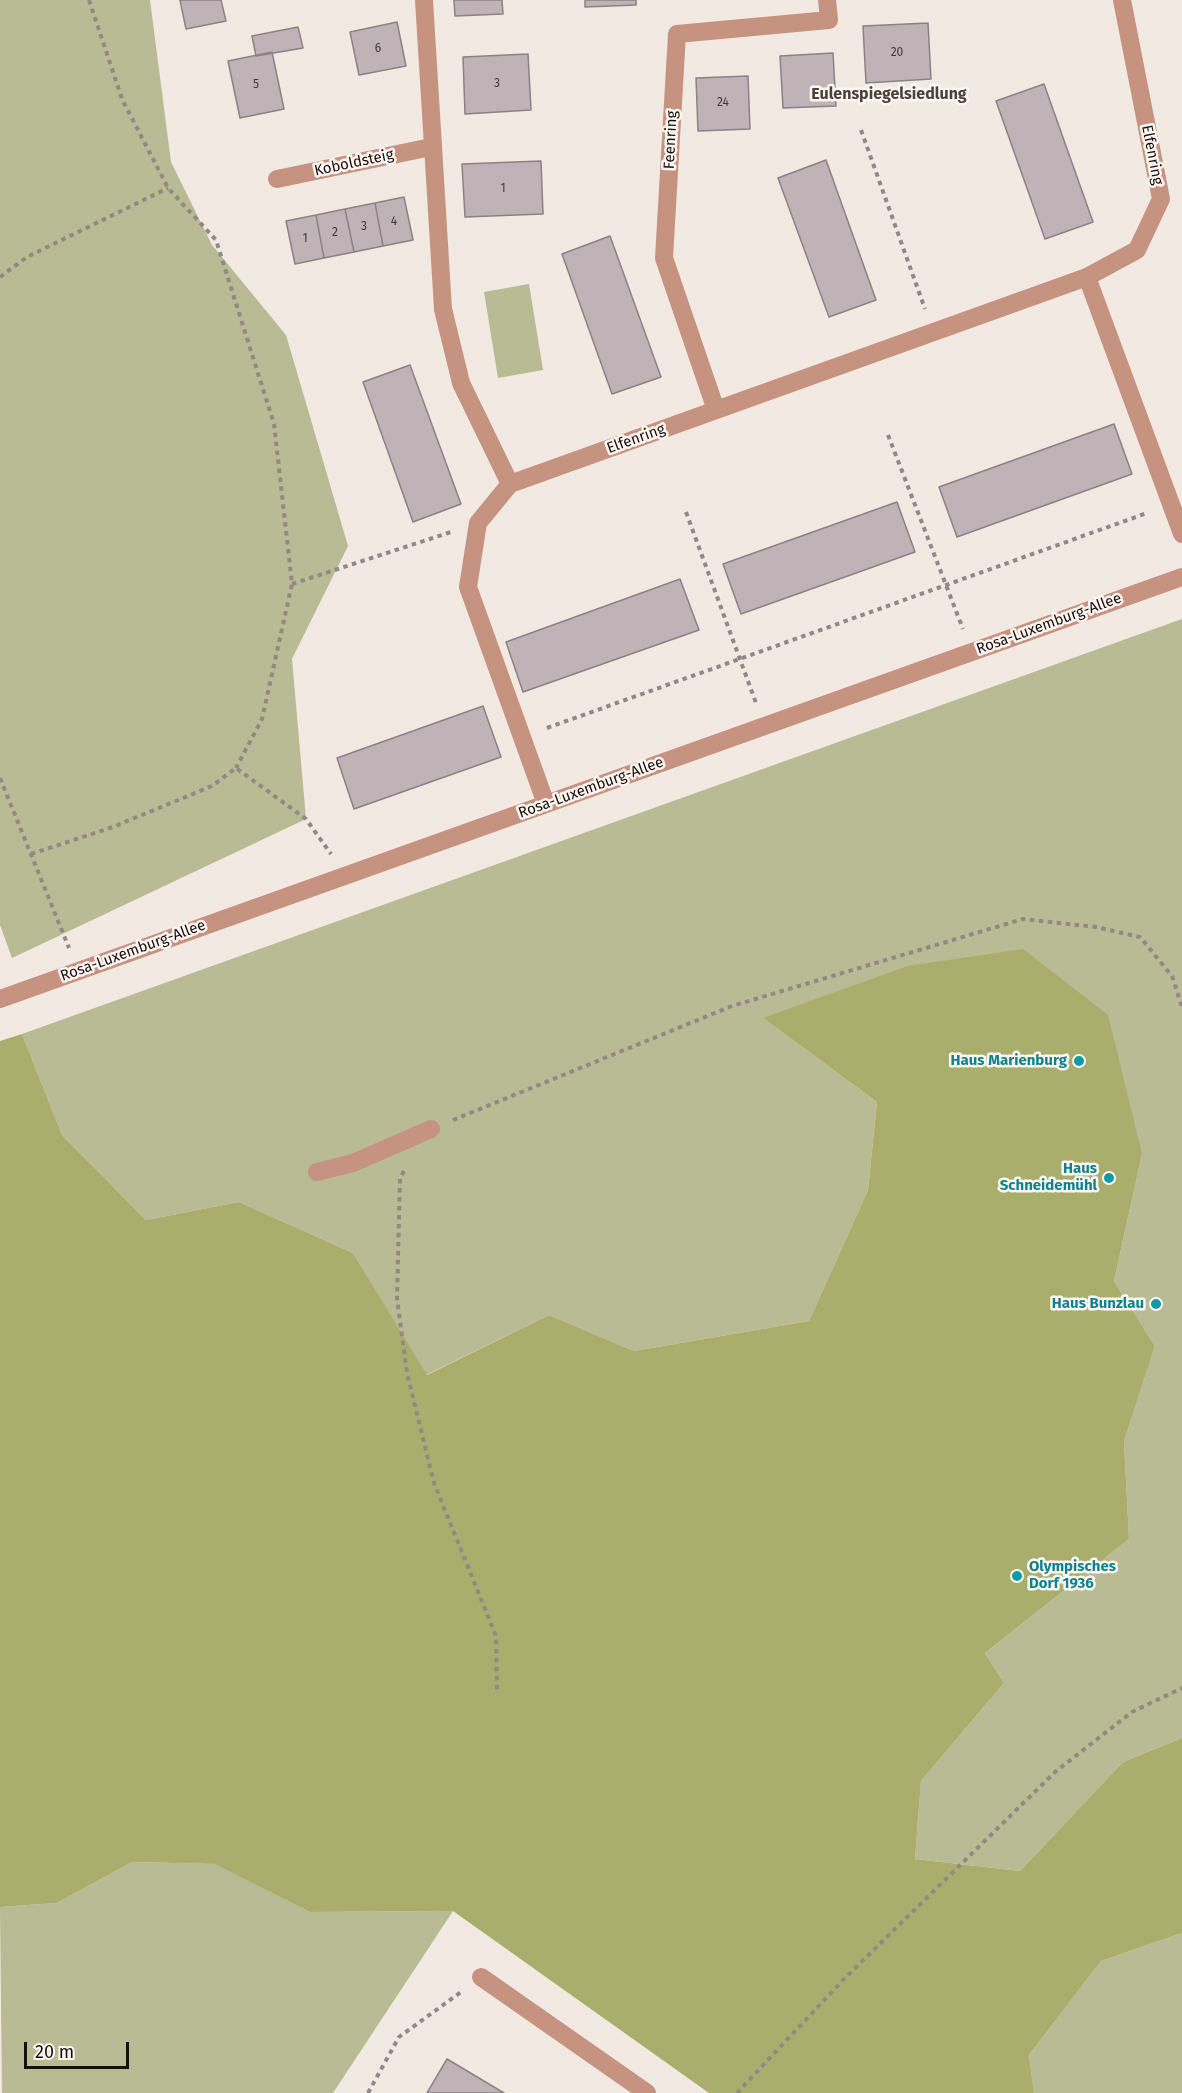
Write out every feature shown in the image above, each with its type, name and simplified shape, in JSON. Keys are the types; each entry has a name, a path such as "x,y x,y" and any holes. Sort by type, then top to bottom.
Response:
{"street":[{"path":"424,0 431,147 443,309 461,383 510,484 478,523 468,587 546,804"},
{"name":"Feenring","path":"716,410 664,258 677,33 829,20 827,0"},
{"name":"Elfenring","path":"510,484 1087,277 1137,250 1161,199 1122,0"},
{"name":"Koboldsteig","path":"277,179 431,147"},
{"path":"1087,277 1182,534"},
{"name":"Rosa-Luxemburg-Allee","path":"0,999 1182,577"},
{"path":"316,1172 353,1163 431,1129"},
{"path":"481,1977 647,2093"}],"path":[{"path":"31,854 113,827 212,786 236,768 262,719 292,584 274,424 216,240 168,188 122,99 89,0"},
{"path":"861,130 934,332"},
{"path":"0,277 27,257 168,188"},
{"path":"888,435 972,652"},
{"path":"522,738 1170,504"},
{"path":"686,512 764,726"},
{"path":"292,584 478,523"},
{"path":"236,768 306,819 333,857"},
{"path":"0,778 70,951"},
{"path":"431,1129 732,1006 1023,919 1096,927 1140,937 1172,976 1182,1006"},
{"path":"406,1168 400,1178 397,1298 407,1373 434,1483 496,1636 497,1692"},
{"path":"737,2093 844,1979 1055,1772 1132,1712 1182,1688"},
{"path":"368,2093 399,2037 481,1977"}],"green space":[{"path":"0,0 150,0 171,162 212,245 286,335 348,546 292,659 306,819 12,958 0,925"},
{"path":"529,284 543,370 498,378 484,292"},
{"path":"1182,619 1182,1738 1123,1762 1020,1871 915,1859 921,1781 1004,1683 985,1653 1129,1539 1124,1441 1155,1346 1114,1281 1142,1154 763,1018 877,1102 868,1190 809,1321 634,1351 549,1315 426,1375 353,1253 239,1202 146,1220 62,1135 22,1034"},
{"path":"1023,949 1108,1015 1142,1154 1114,1281 1155,1346 1124,1441 1129,1539 985,1653 1004,1683 921,1781 915,1859 1020,1871 1123,1762 1182,1738 1182,1933 1101,1961 1029,2055 1034,2093 709,2093 453,1911 310,1912 215,1864 132,1862 57,1903 0,1907 0,1041 22,1034 62,1135 146,1220 239,1202 353,1253 427,1375 549,1315 634,1351 809,1321 868,1190 877,1102 763,1018 908,966"},
{"path":"132,1862 216,1864 310,1912 453,1911 333,2093 2,2093 0,1907 57,1903"},
{"path":"1182,1933 1182,2093 1034,2093 1029,2055 1101,1961"}],"building":[{"path":"180,0 221,0 226,21 186,29"},
{"path":"454,0 502,0 503,14 455,16"},
{"path":"585,0 636,0 636,5 585,7"},
{"path":"397,22 406,66 359,75 350,32"},
{"path":"928,23 931,79 866,83 863,26"},
{"path":"298,27 303,48 256,56 252,36"},
{"path":"272,52 284,109 240,118 228,61"},
{"path":"833,53 836,106 783,108 780,56"},
{"path":"528,54 531,110 465,114 463,57"},
{"path":"748,76 750,129 698,131 696,78"},
{"path":"1044,84 1093,222 1045,239 996,101"},
{"path":"826,160 876,300 829,317 778,178"},
{"path":"541,161 543,214 465,217 462,164"},
{"path":"404,197 413,240 383,246 375,203"},
{"path":"375,203 383,246 354,252 345,209"},
{"path":"345,209 354,252 324,258 316,215"},
{"path":"316,215 324,258 295,264 286,221"},
{"path":"610,236 661,377 612,394 562,254"},
{"path":"410,365 461,504 413,522 363,382"},
{"path":"1114,424 1132,474 957,537 939,487"},
{"path":"897,502 915,552 741,614 723,564"},
{"path":"680,579 699,630 523,692 506,642"},
{"path":"483,706 501,757 354,809 337,758"},
{"path":"447,2059 504,2093 427,2093"}],"place":[{"name":"Haus Marienburg","path":"1079,1061"},
{"name":"Haus Schneidemühl","path":"1109,1178"},
{"name":"Haus Bunzlau","path":"1156,1304"},
{"name":"Olympisches Dorf 1936","path":"1017,1576"}],"district":[{"name":"Eulenspiegelsiedlung","path":"889,95"}]}
